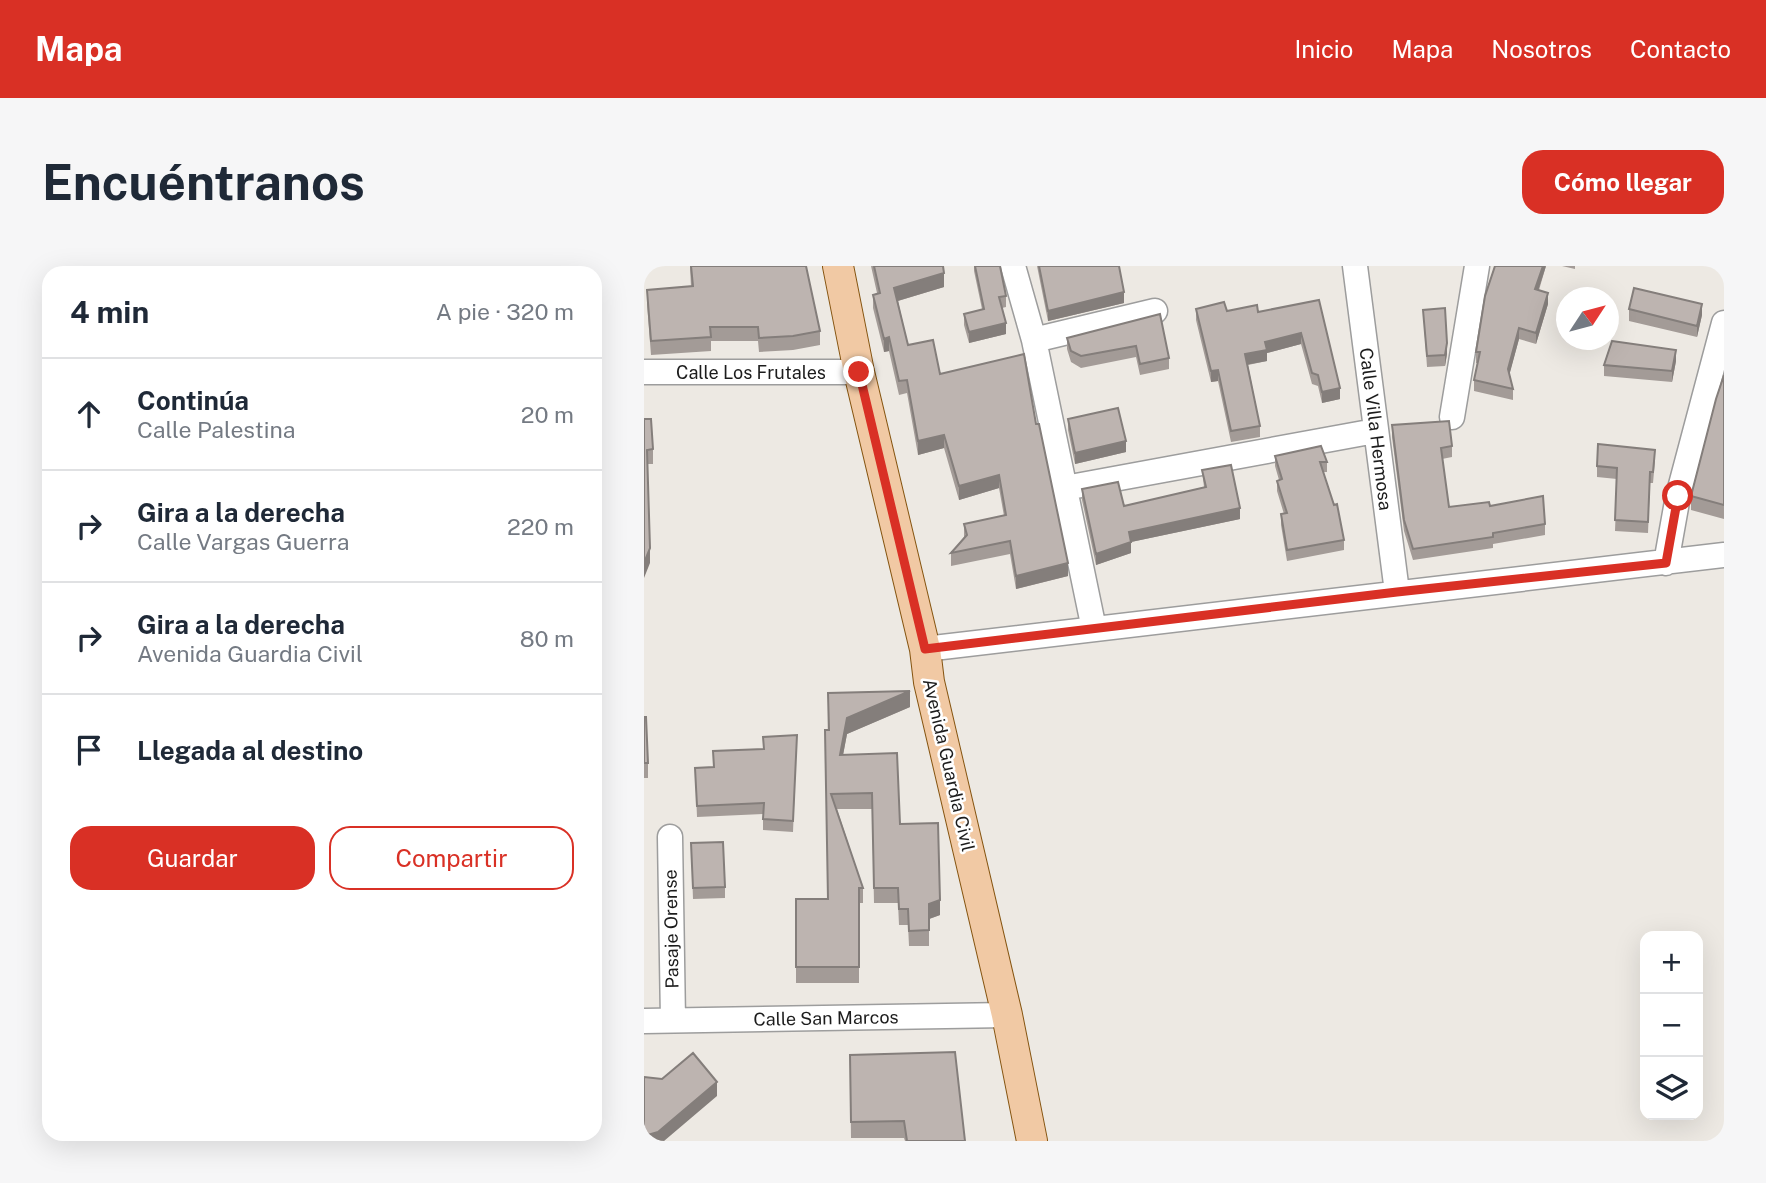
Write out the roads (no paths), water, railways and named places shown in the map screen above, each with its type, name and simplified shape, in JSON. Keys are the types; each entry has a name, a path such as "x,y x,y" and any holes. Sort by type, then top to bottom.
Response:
{"main road":[{"name":"Avenida Guardia Civil","path":"838,266 859,372 925,649 929,682 1007,1015 1032,1141"}],"street":[{"path":"1013,266 1034,340 1094,629"},
{"name":"Calle Villa Hermosa","path":"1355,266 1397,592"},
{"path":"1452,417 1477,266"},
{"path":"1034,340 1155,311"},
{"path":"1666,563 1678,496 1724,323"},
{"name":"Calle Los Frutales","path":"644,372 859,372"},
{"path":"1065,488 1375,431"},
{"path":"925,649 1724,555"},
{"name":"Pasaje Orense","path":"670,837 673,1020"},
{"name":"Calle San Marcos","path":"644,1021 1007,1015"}]}
